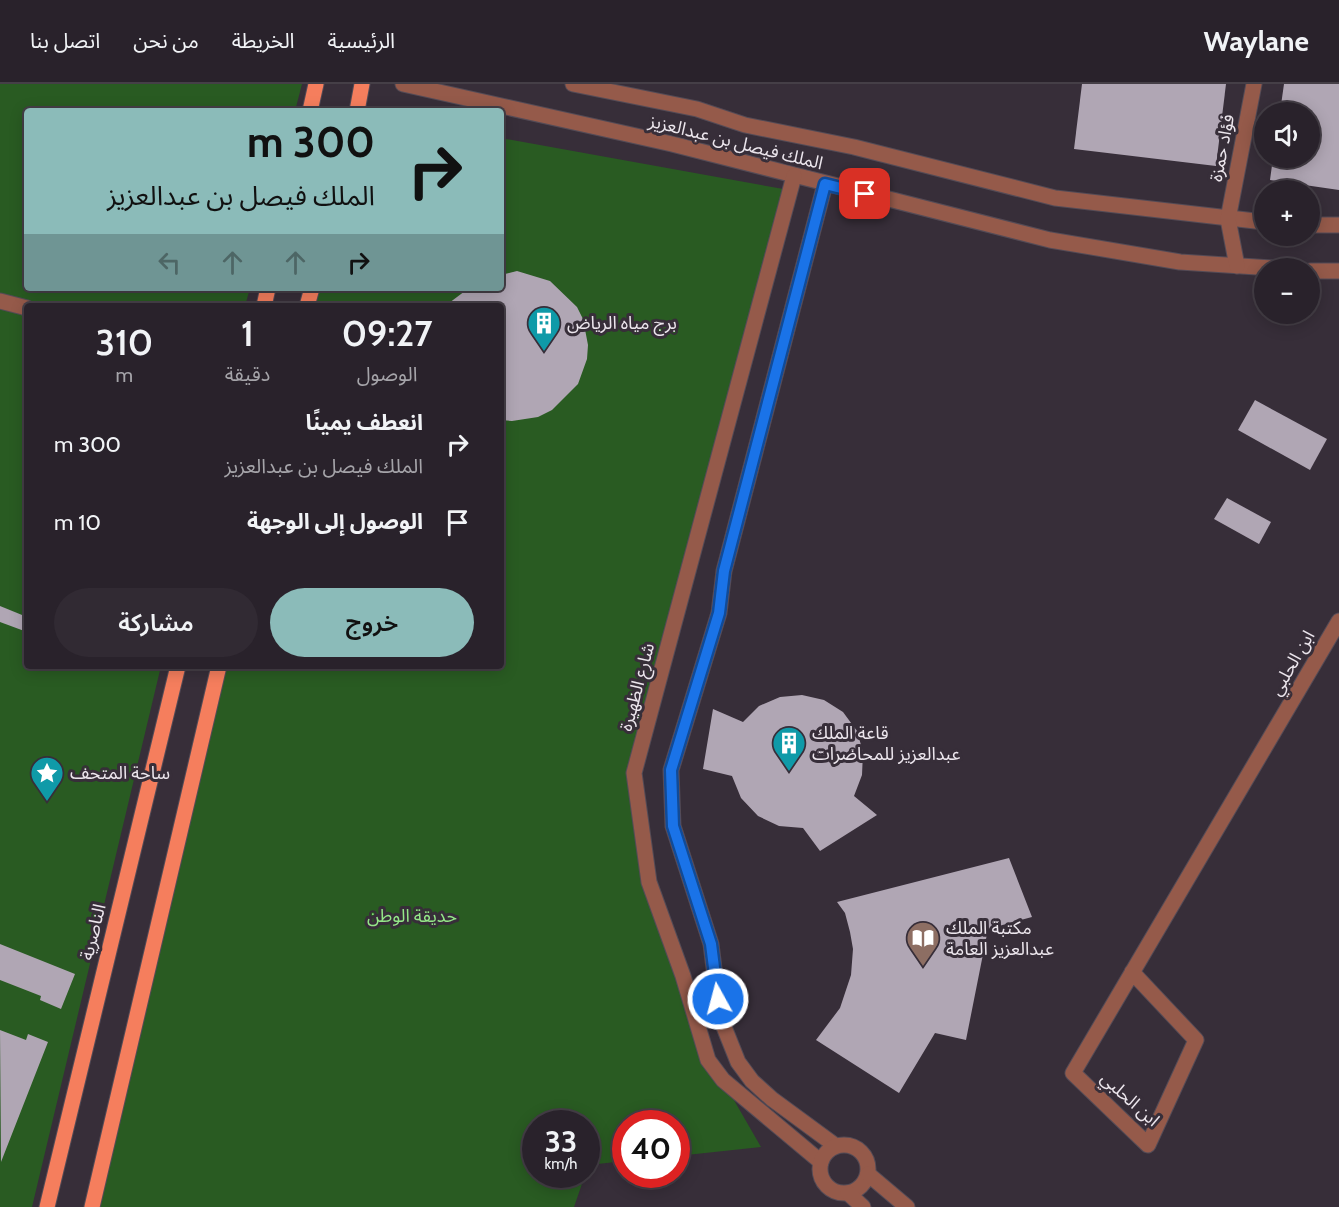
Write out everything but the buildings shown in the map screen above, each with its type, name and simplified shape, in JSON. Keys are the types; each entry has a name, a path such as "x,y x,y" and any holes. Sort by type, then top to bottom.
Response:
{"main road":[{"path":"311,108 316,84"},
{"path":"358,108 362,84"},
{"name":"الناصرية","path":"47,1207 177,669"},
{"path":"92,1207 218,669"}],"street":[{"name":"الملك فيصل بن عبدالعزيز","path":"403,84 672,144 1050,240 1180,262 1254,267"},
{"name":"الملك فيصل بن عبدالعزيز","path":"573,84 697,109 746,125 854,147 1055,198 1254,221"},
{"name":"فؤاد حمزة","path":"1228,219 1254,84"},
{"name":"شارع الظهيرة","path":"794,176 634,773 650,882 683,976 708,1060 723,1080 821,1162"},
{"path":"825,184 724,571 719,613 671,770 673,826 711,944 720,1017 738,1062 752,1081 772,1099 836,1146"},
{"path":"1228,219 1237,266"},
{"path":"1320,225 1339,225"},
{"path":"1320,271 1339,271"},
{"path":"0,301 24,307"},
{"name":"ابن الحلبي","path":"1132,972 1196,1040 1148,1145 1072,1073 1339,621"},
{"path":"847,1145 861,1151 868,1164 868,1174 862,1185 848,1193 834,1192 820,1174 821,1162 826,1153 836,1146 847,1145"},
{"path":"868,1174 907,1207"},
{"path":"848,1193 863,1207"}],"green space":[{"path":"0,84 302,84 296,108 24,108 24,291 249,291 246,303 24,303 24,669 160,669 32,1207 0,1207"},
{"name":"حديقة الوطن","path":"504,139 789,190 637,775 652,884 712,1062 761,1147 690,1155 690,1110 612,1110 612,1162 600,1164 600,1110 522,1110 522,1188 581,1188 574,1207 95,1207 222,669 504,669 504,303 315,303 318,291 504,291"}],"place":[{"name":"برج مياه الرياض","path":"544,352"},
{"name":"قاعة الملك عبدالعزيز للمحاضرات","path":"789,772"},
{"name":"ساحة المتحف","path":"47,802"},
{"name":"مكتبة الملك عبدالعزيز العامة","path":"923,967"}],"route":[{"path":"718,999 711,944 673,826 671,770 719,613 724,571 825,184 865,194"}]}
